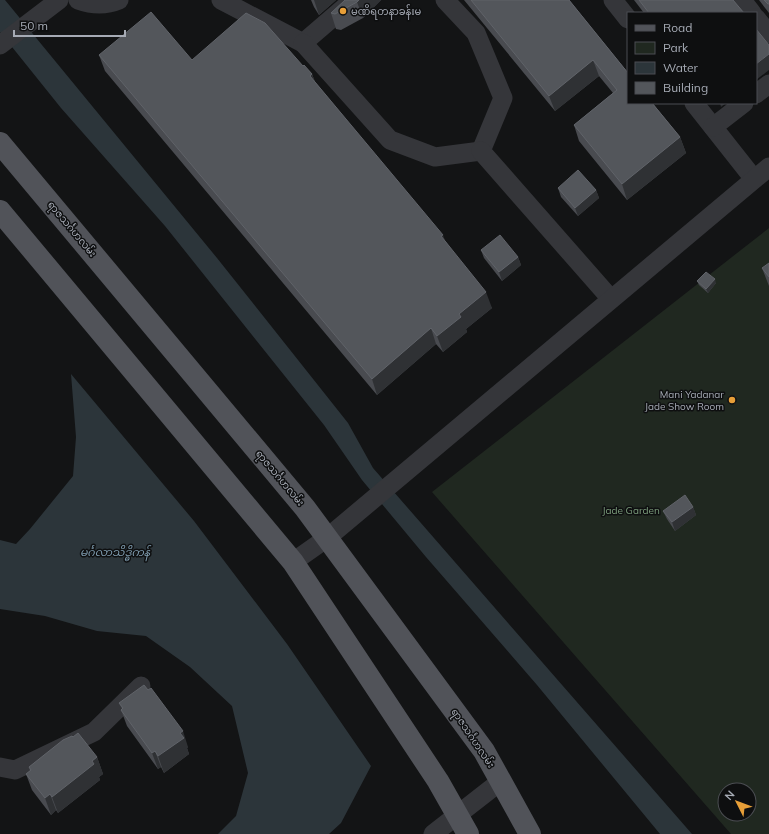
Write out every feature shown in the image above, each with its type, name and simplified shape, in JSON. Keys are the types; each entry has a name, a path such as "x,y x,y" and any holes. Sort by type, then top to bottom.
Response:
{"main road":[{"name":"ရာဇသင်္ဂဟလမ်း","path":"0,143 305,508 484,751 530,834"},
{"path":"0,211 293,562 438,781 463,825"}],"street":[{"path":"0,44 59,0"},
{"path":"78,0 98,5 108,4 119,0"},
{"path":"222,0 303,43 390,140 435,157 480,151"},
{"path":"303,43 353,0"},
{"path":"445,0 476,33 503,98 480,151"},
{"path":"613,0 627,19"},
{"path":"742,0 751,12"},
{"path":"757,19 769,34"},
{"path":"757,93 769,84"},
{"path":"695,104 754,179"},
{"path":"713,127 743,104"},
{"path":"480,151 611,299"},
{"path":"293,562 327,538 769,167"},
{"path":"0,767 15,770 94,732 141,686"},
{"path":"433,834 463,825 501,781"}],"green space":[{"name":"Jade Garden","path":"769,228 769,834 731,834 721,822 757,822 757,782 717,782 717,818 432,492"}],"water":[{"path":"0,0 5,0 217,258 348,423 373,468 692,834 660,834 537,685 426,557 362,480 324,425 165,226 61,108 0,32"},
{"name":"မင်္ဂလာသိဒ္ဓိကန်","path":"71,374 194,521 287,644 371,766 341,823 329,834 218,834 236,816 248,773 232,706 190,667 146,636 97,631 45,616 0,609 0,540 16,544 73,476 76,437"}],"building":[{"path":"345,0 359,0 335,14 331,13"},
{"path":"471,0 569,0 627,72 627,104 653,104 680,137 622,184 574,125 617,90 593,60 549,96"},
{"path":"639,0 733,0 743,12 648,12"},
{"path":"764,0 769,0 769,4 768,4"},
{"path":"151,12 192,60 246,13 265,23 312,74 310,76 443,235 441,236 486,292 459,314 461,317 437,336 431,328 372,379 99,55"},
{"path":"757,30 769,45 769,54 757,63"},
{"path":"578,170 596,190 575,208 558,188"},
{"path":"500,235 518,257 499,272 481,250"},
{"path":"769,263 769,277 762,268"},
{"path":"706,272 715,279 706,289 697,281"},
{"path":"685,495 693,507 672,522 663,511"},
{"path":"144,685 148,690 151,688 183,731 180,733 184,738 158,756 155,751 152,753 121,710 123,708 119,703"},
{"path":"78,733 97,757 92,761 94,764 52,797 50,794 45,798 26,774 31,770 29,767 63,740 72,736 73,737"}],"place":[{"name":"မဏိရတနာခန်းမ","path":"343,11"},
{"name":"Mani Yadanar Jade Show Room","path":"732,400"}]}
